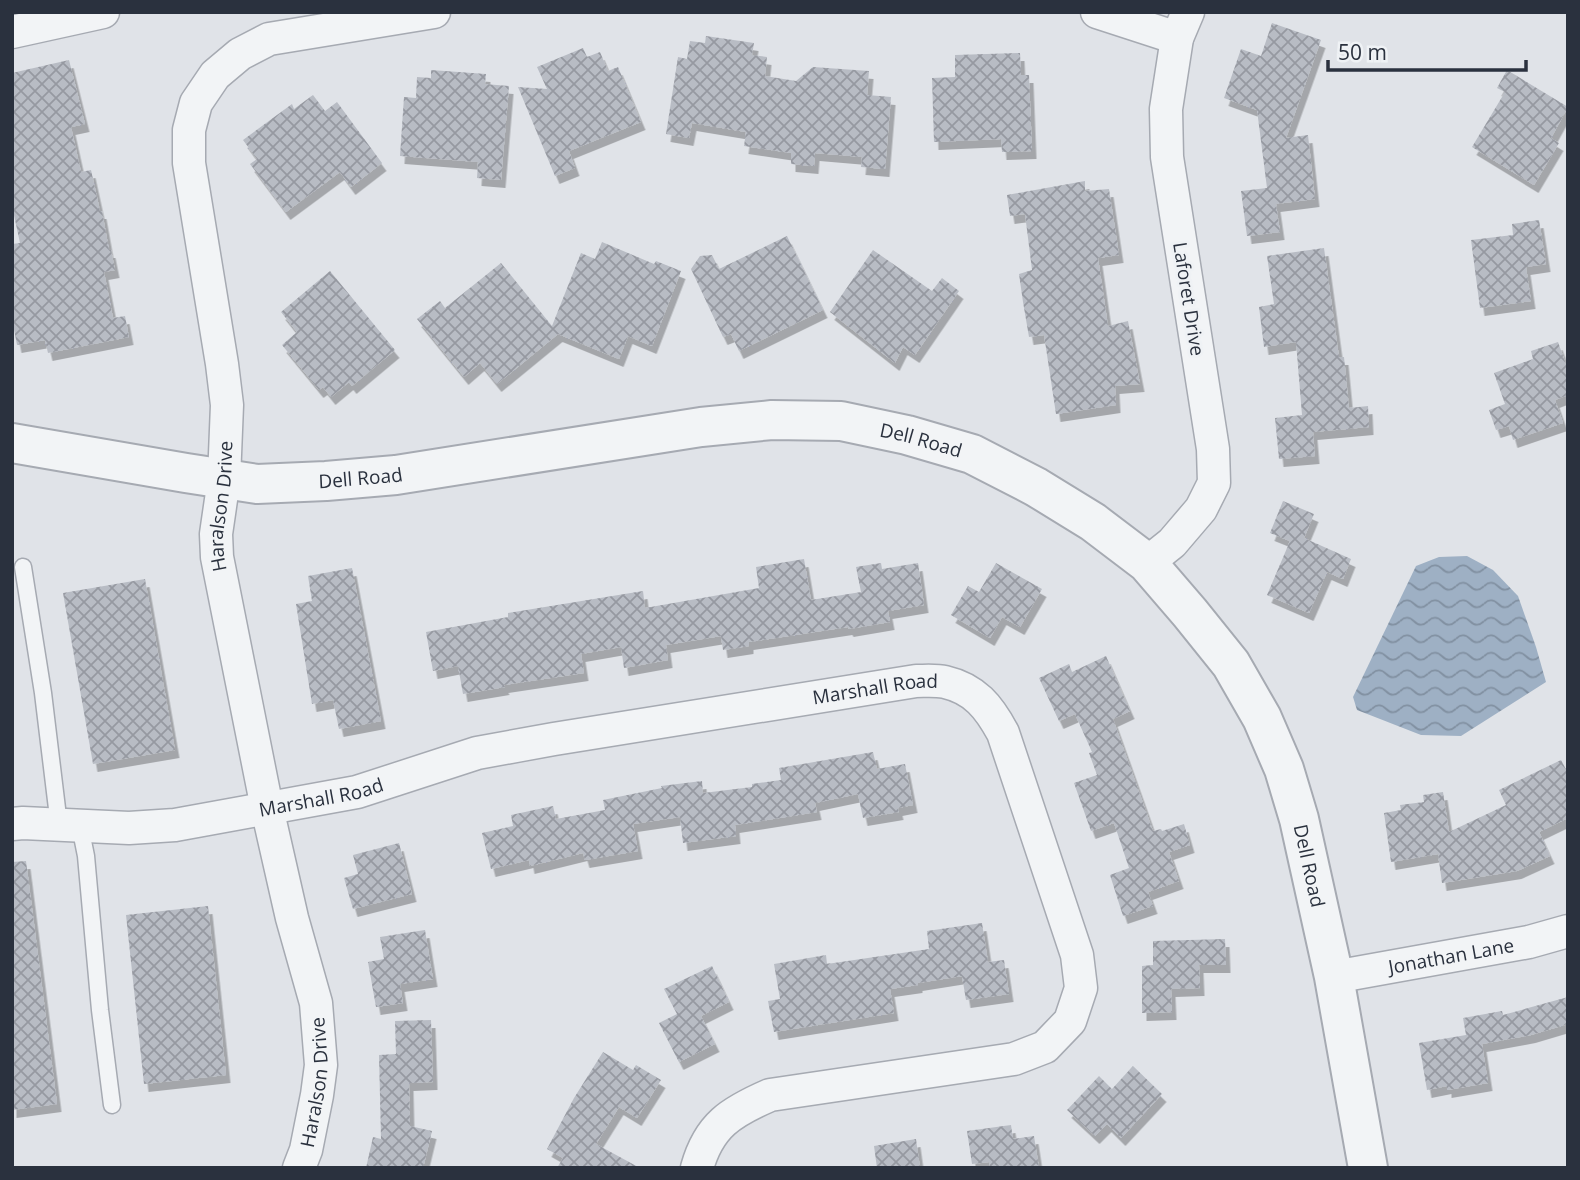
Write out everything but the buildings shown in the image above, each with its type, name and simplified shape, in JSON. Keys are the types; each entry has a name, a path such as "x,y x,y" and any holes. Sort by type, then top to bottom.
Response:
{"street":[{"path":"12,32 103,12"},
{"name":"Haralson Drive","path":"299,1168 308,1139 321,1065 316,1003 292,918 267,808 218,557 217,523 224,479 227,405 189,163 189,130 196,103 215,75 240,54 269,39 434,12"},
{"path":"1097,12 1182,25"},
{"name":"Laforet Drive","path":"1147,563 1172,543 1201,509 1214,483 1213,449 1167,157 1166,109 1182,25"},
{"name":"Dell Road","path":"12,443 257,484 396,475 701,426 772,420 842,421 907,435 972,454 1036,487 1093,522 1147,563 1191,612 1231,664 1262,718 1284,769 1299,819 1334,977 1368,1168"},
{"name":"Marshall Road","path":"12,824 129,828 175,825 357,792 477,753 554,739 916,681 944,682 971,692 991,711 1003,733 1077,955 1081,988 1070,1021 1045,1047 1014,1059 770,1096 742,1107 718,1126 701,1152 697,1168"},
{"name":"Jonathan Lane","path":"1334,977 1530,942 1568,930"}],"lane":[{"path":"23,568 43,693 69,825 86,856 112,1105"}],"water":[{"path":"1467,556 1493,570 1518,596 1546,682 1461,736 1421,735 1357,710 1353,697 1416,566 1439,557"}]}
